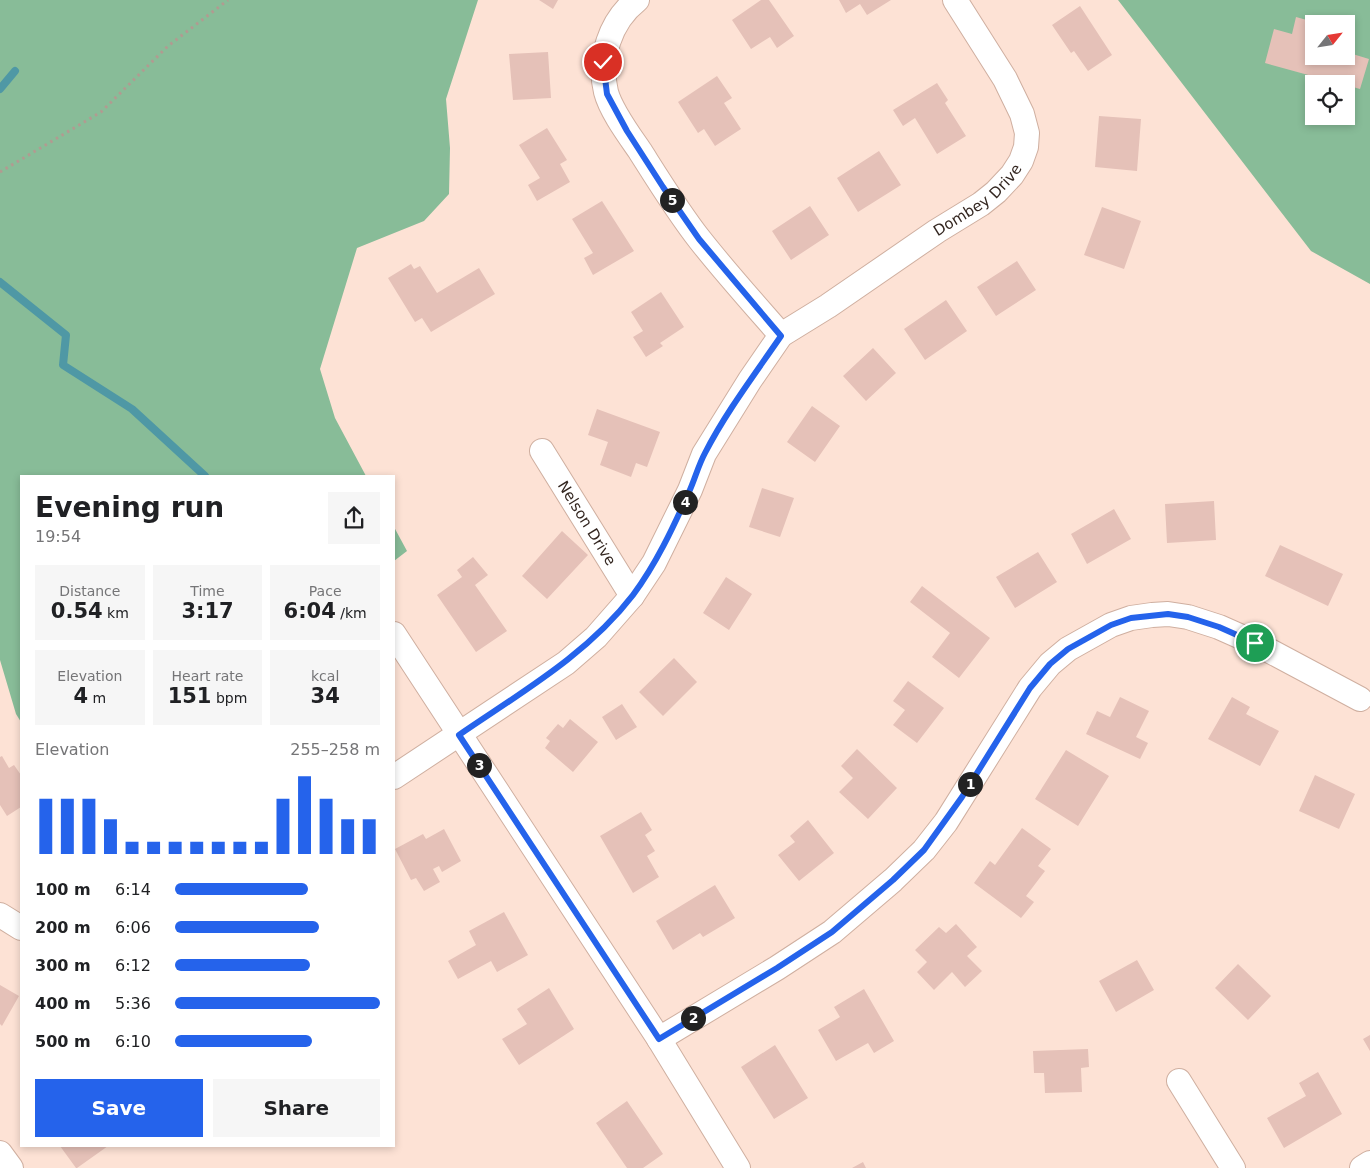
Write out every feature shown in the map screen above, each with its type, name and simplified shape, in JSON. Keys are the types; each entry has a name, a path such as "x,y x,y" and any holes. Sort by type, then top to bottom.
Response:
{"street":[{"path":"637,0 618,22 606,49 603,62 607,94 627,131 699,239 781,336"},
{"name":"Dombey Drive","path":"395,777 566,662 596,637 632,596 654,563 690,490 704,454 750,380 781,336 937,231 981,204 1012,175 1026,147 1027,133 1018,102 955,0"},
{"name":"Nelson Drive","path":"542,451 632,596"},
{"path":"659,1039 777,968 832,932 893,880 924,850 946,822 1030,688 1050,664 1068,649 1111,625 1131,618 1152,615 1168,614 1188,617 1219,627 1255,643 1360,699"},
{"path":"395,636 659,1039 738,1168"},
{"path":"0,915 20,927"},
{"path":"1179,1081 1232,1168"},
{"path":"0,1152 11,1168"},
{"path":"1362,1168 1370,1163"}],"path":[{"path":"0,172 101,112 168,46 228,0"}],"green space":[{"path":"0,0 478,0 446,99 450,148 449,194 424,221 357,248 320,369 335,418 365,475 20,475 20,720 16,714 0,660"},
{"path":"1118,0 1370,0 1370,284 1311,251"},
{"path":"395,529 407,551 395,560"}],"building":[{"path":"539,0 558,0 553,9"},
{"path":"761,0 769,0 794,36 777,48 770,37 751,49 732,20"},
{"path":"839,0 891,0 867,15 860,4 846,13"},
{"path":"1080,6 1112,55 1088,71 1074,51 1071,53 1052,25"},
{"path":"1296,17 1305,20 1305,65 1355,65 1355,55 1369,59 1360,89 1355,88 1355,75 1308,75 1265,63 1274,29 1292,34"},
{"path":"548,52 551,98 513,100 509,54"},
{"path":"717,76 732,98 724,103 741,129 715,146 704,129 698,133 678,102"},
{"path":"937,83 948,100 945,103 966,136 937,154 915,118 903,126 893,110"},
{"path":"1099,116 1141,119 1137,171 1095,167"},
{"path":"547,128 567,160 560,164 570,182 537,201 528,185 540,178 519,145"},
{"path":"879,151 901,185 858,212 837,178"},
{"path":"602,201 634,251 593,275 584,258 593,253 572,219"},
{"path":"810,206 829,235 791,260 772,231"},
{"path":"1102,207 1141,221 1124,269 1084,255"},
{"path":"1017,261 1036,290 996,316 977,287"},
{"path":"411,264 414,269 420,266 437,293 479,268 495,294 431,332 422,318 415,322 388,278"},
{"path":"661,292 684,327 660,343 663,346 646,357 633,337 643,331 631,312"},
{"path":"946,300 967,331 925,360 904,329"},
{"path":"873,348 896,373 866,401 843,376"},
{"path":"812,406 840,426 815,462 787,442"},
{"path":"597,409 660,432 647,467 636,463 631,477 600,465 608,442 588,435"},
{"path":"762,488 794,498 780,537 749,527"},
{"path":"1214,501 1216,540 1167,543 1165,504"},
{"path":"1114,509 1131,539 1087,564 1071,534"},
{"path":"562,531 588,555 547,599 522,576"},
{"path":"1280,545 1343,574 1328,606 1265,576"},
{"path":"1038,552 1057,582 1015,608 996,577"},
{"path":"473,557 488,575 475,585 507,631 476,652 437,595 462,577 457,570"},
{"path":"726,577 752,594 729,630 703,613"},
{"path":"922,586 990,638 959,678 932,657 950,633 910,602"},
{"path":"674,658 697,682 663,716 639,692"},
{"path":"908,681 944,708 917,743 893,725 905,710 893,701"},
{"path":"1120,697 1149,711 1136,737 1148,743 1140,759 1086,734 1097,711 1110,717"},
{"path":"1232,697 1250,707 1246,714 1279,731 1260,766 1208,739"},
{"path":"622,704 637,727 616,740 602,717"},
{"path":"570,719 598,742 573,772 545,748 550,741 546,738 558,724 563,728"},
{"path":"857,749 897,788 868,819 839,792 853,778 841,766"},
{"path":"1066,750 1109,776 1078,826 1035,799"},
{"path":"2,756 9,768 14,765 20,774 20,808 7,816 0,805 0,757"},
{"path":"1315,775 1355,794 1339,829 1299,811"},
{"path":"641,812 652,830 645,835 655,851 647,856 659,877 633,893 600,836"},
{"path":"808,820 834,853 799,881 778,855 795,842 790,836"},
{"path":"1022,828 1051,849 1038,866 1045,871 1026,896 1034,902 1021,918 974,883 990,861 995,865"},
{"path":"444,829 461,861 442,872 439,866 433,869 440,882 424,891 416,878 411,880 395,849 423,834 426,839"},
{"path":"715,885 735,918 703,937 700,933 673,950 656,921"},
{"path":"504,912 528,955 497,972 491,961 458,979 448,961 476,945 469,931"},
{"path":"956,924 977,947 967,956 982,971 965,987 952,972 934,990 917,972 927,962 915,950 939,927 946,933"},
{"path":"1137,960 1154,990 1116,1012 1099,981"},
{"path":"1238,964 1271,996 1248,1020 1215,988"},
{"path":"0,985 19,996 2,1026 0,1024"},
{"path":"549,988 574,1029 519,1065 502,1039 527,1024 517,1009"},
{"path":"864,989 894,1041 874,1053 868,1043 836,1061 818,1030 840,1017 834,1007"},
{"path":"1370,1035 1370,1051 1363,1039"},
{"path":"775,1045 808,1098 774,1119 741,1067"},
{"path":"1088,1049 1089,1067 1081,1068 1082,1092 1045,1093 1044,1073 1034,1073 1033,1051"},
{"path":"1318,1072 1342,1114 1284,1148 1267,1118 1306,1096 1299,1083"},
{"path":"627,1101 663,1154 643,1168 627,1168 596,1123"},
{"path":"61,1147 107,1147 77,1168"},
{"path":"863,1162 866,1168 852,1168"}],"waterway":[{"path":"0,89 15,71"},
{"path":"0,282 66,335 63,365 132,409 204,475"}],"route":[{"path":"603,62 607,94 615,111 663,187 699,239 781,336 750,380 704,454 670,533 654,563 632,596 596,637 566,662 459,735 659,1039 777,968 832,932 893,880 924,850 946,822 1030,688 1050,664 1068,649 1111,625 1131,618 1168,614 1188,617 1219,627 1255,643"}]}
